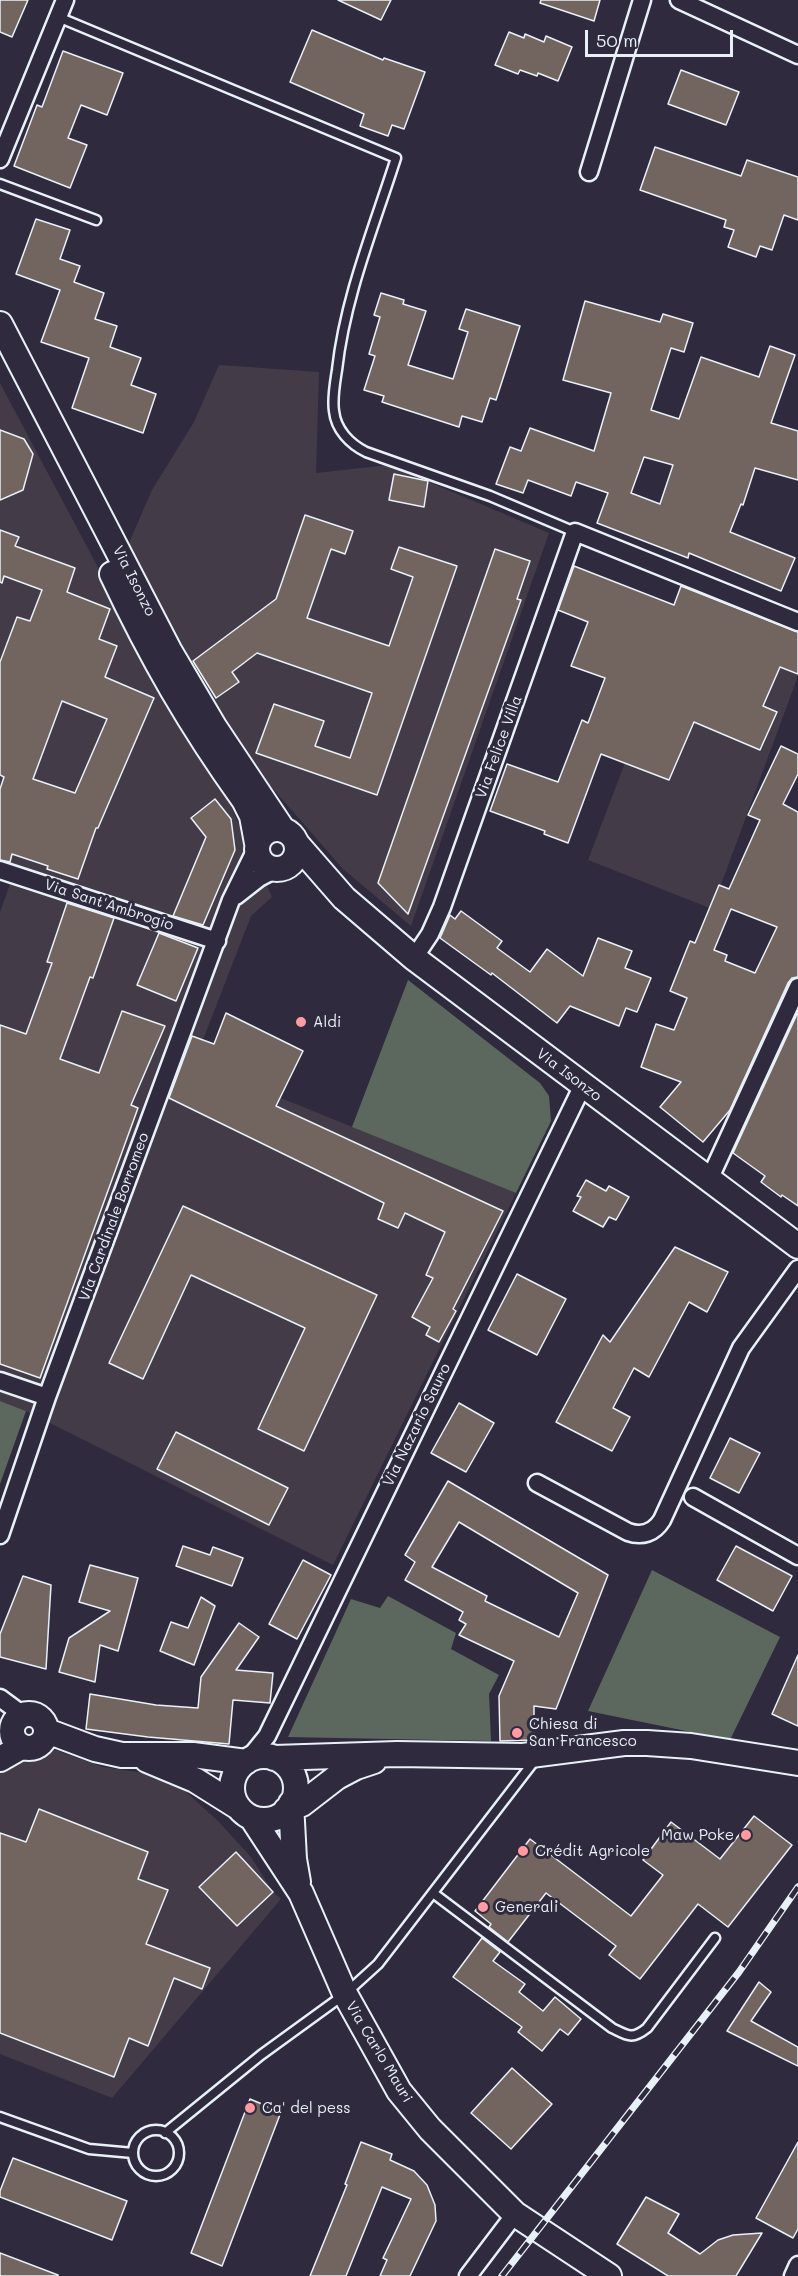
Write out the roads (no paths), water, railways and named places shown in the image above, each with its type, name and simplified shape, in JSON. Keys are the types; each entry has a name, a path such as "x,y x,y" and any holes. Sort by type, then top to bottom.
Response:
{"street":[{"path":"0,159 64,0"},
{"path":"589,172 642,0"},
{"path":"679,0 798,55"},
{"name":"Via Isonzo","path":"0,324 169,650 205,711 290,836 344,898 414,958 798,1246"},
{"name":"Via Isonzo","path":"0,356 165,679 244,800 252,816 257,846"},
{"path":"575,532 798,622"},
{"name":"Via Felice Villa","path":"414,958 430,934 442,907 575,532"},
{"path":"231,900 253,882 281,868 296,856 290,836 277,829 265,832 257,846 260,860 264,865 281,868"},
{"name":"Via Cardinale Borromeo","path":"0,1535 47,1397 231,900 257,846"},
{"name":"Via Isonzo","path":"281,868 344,898"},
{"name":"Via Sant'Ambrogio","path":"0,870 217,941"},
{"path":"709,1180 798,987"},
{"name":"Via Nazario Sauro","path":"246,1762 267,1736 583,1085"},
{"path":"537,1483 633,1534 641,1535 654,1530 662,1520 741,1348 798,1269"},
{"path":"0,1381 47,1397"},
{"path":"693,1497 798,1556"},
{"path":"0,1698 23,1715"},
{"path":"23,1715 39,1717 46,1731 41,1744 28,1749 15,1742 12,1734 16,1720 23,1715"},
{"path":"46,1731 95,1749 136,1756 195,1780 245,1812 263,1820 274,1818 290,1807 309,1799 326,1784 348,1771 397,1754"},
{"path":"245,1812 232,1795 232,1786 238,1769 246,1762 263,1756 274,1758 397,1754 539,1755 624,1743 661,1743 715,1749 798,1763"},
{"path":"0,1759 21,1747"},
{"path":"136,1756 175,1754 246,1762"},
{"path":"274,1758 284,1763 295,1781 294,1797 290,1807"},
{"name":"Via Carlo Mauri","path":"290,1807 294,1859 301,1893"},
{"name":"Via Carlo Mauri","path":"245,1812 301,1893 345,1994 399,2091 430,2129 515,2214 609,2276"},
{"path":"468,2276 515,2214"},
{"path":"793,2276 798,2265"}],"lane":[{"path":"58,17 396,158 341,331 334,397 337,424 349,441 366,452 490,496 575,532"},
{"path":"0,184 96,220"},
{"path":"165,2133 261,2055 345,1994 378,1964 539,1755"},
{"path":"433,1893 612,2028 627,2036 637,2036 647,2028 715,1938"},
{"path":"0,2117 72,2144 105,2152 133,2153"},
{"path":"153,2131 165,2133 174,2140 178,2154 173,2168 163,2175 155,2176 144,2173 134,2161 133,2153 139,2138 153,2131"}],"railway":[{"path":"502,2276 739,1972 798,1887"}],"place":[{"name":"Aldi","path":"301,1022"},
{"name":"Chiesa di San Francesco","path":"517,1733"},
{"name":"Maw Poke","path":"746,1835"},
{"name":"Crédit Agricole","path":"523,1851"},
{"name":"Generali","path":"483,1907"},
{"name":"Ca' del pess","path":"250,2108"}]}
